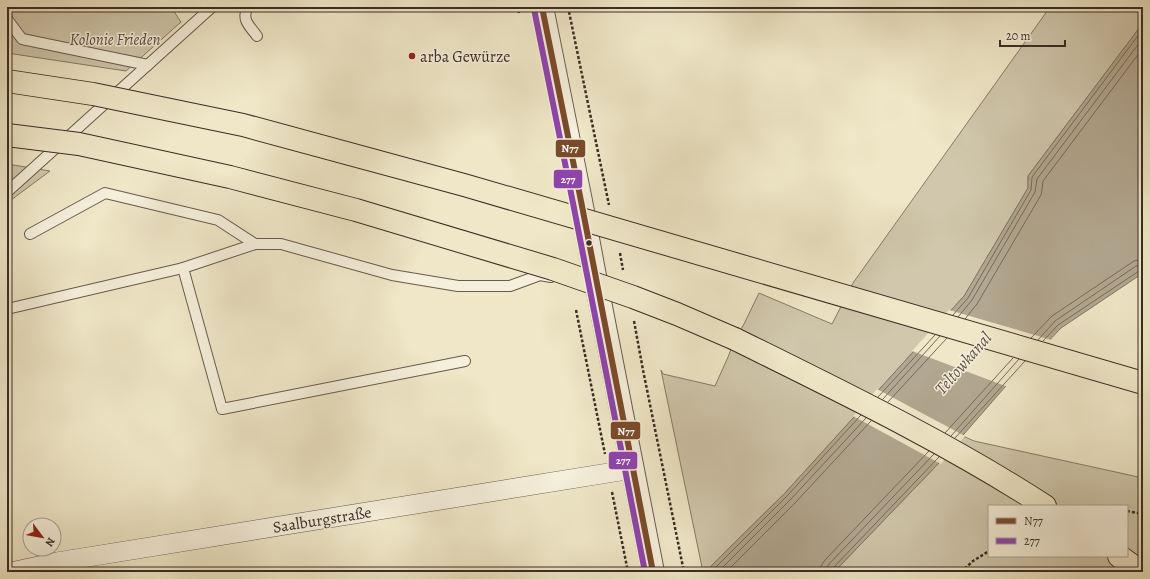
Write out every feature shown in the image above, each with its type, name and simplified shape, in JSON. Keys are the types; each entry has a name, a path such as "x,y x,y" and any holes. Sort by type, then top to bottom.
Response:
{"highway":[{"path":"7,81 93,94 243,125 464,185 1143,383"},
{"path":"7,135 79,144 230,177 356,210 482,247 553,269 633,297 735,339 853,397 962,455 1043,505"},
{"path":"1120,557 1141,572"}],"street":[{"path":"542,7 651,562"},
{"name":"Saalburgstraße","path":"11,572 57,562 633,469"}],"lane":[{"path":"7,192 212,7"},
{"path":"247,7 244,14 245,21 257,36"},
{"path":"7,19 22,39 148,65"},
{"path":"30,234 105,193 218,220 255,244"},
{"path":"7,309 183,268 255,244 281,244 392,275 458,286 510,286 540,275 570,281 598,290"},
{"path":"183,268 222,409 465,360"}],"path":[{"path":"568,7 609,207"},
{"path":"619,252 624,274"},
{"path":"576,310 595,405"},
{"path":"634,318 643,370 684,572"},
{"path":"1128,511 1143,514"},
{"path":"961,572 973,561 988,552"}],"green space":[{"name":"Kolonie Frieden","path":"7,7 171,7 181,22 126,71 7,53"},
{"path":"1050,7 1143,7 1143,23 1028,176 1028,188 965,295 785,493 705,572 703,572 661,370 663,374 715,386 735,339 759,293 832,324 853,283"},
{"path":"7,164 50,171 7,203"},
{"path":"963,436 974,441 1143,478 1143,572 834,572"}],"water":[{"name":"Teltowkanal","path":"1143,23 1143,273 1061,328 1005,387 937,465 834,572 705,572 785,493 964,296 1028,188 1028,176"}],"pier":[{"path":"949,310 1052,340 1008,387 912,351"},
{"path":"877,389 965,436 941,464 853,416"}],"transit line":[{"name":"N77","path":"542,7 653,572"},
{"name":"277","path":"534,9 645,572"}],"place":[{"name":"arba Gewürze","path":"412,56"}]}
